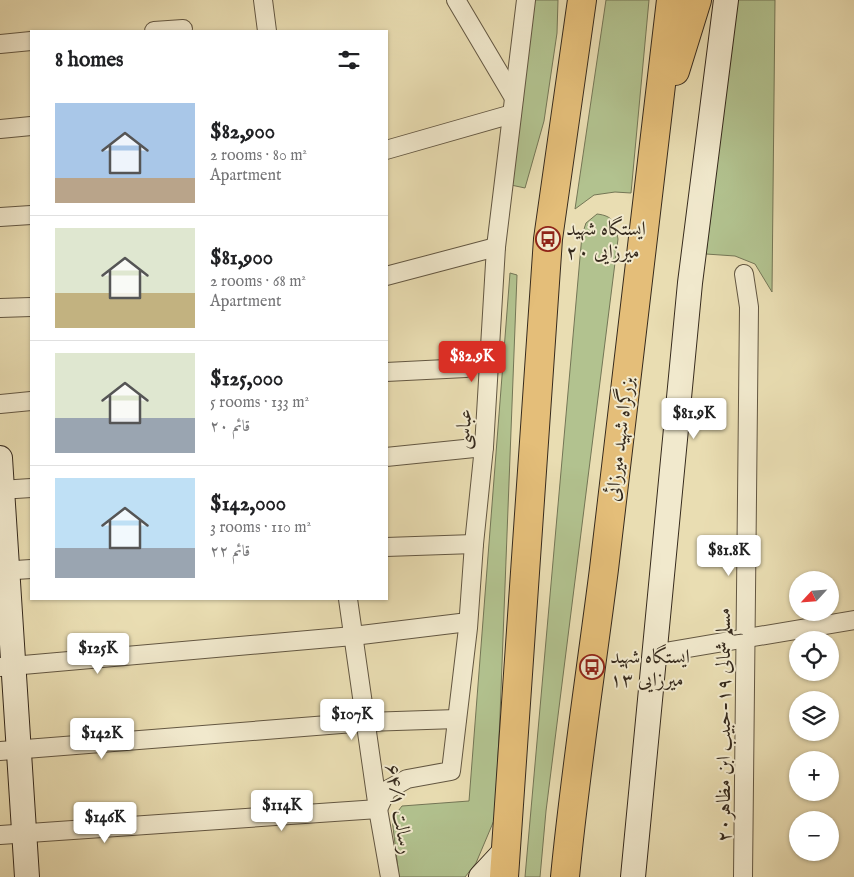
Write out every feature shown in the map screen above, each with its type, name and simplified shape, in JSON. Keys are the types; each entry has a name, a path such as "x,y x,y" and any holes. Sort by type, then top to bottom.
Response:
{"highway":[{"path":"504,877 548,239 582,0"},
{"name":"بزرگراه شهید میرزائی","path":"565,877 602,588 642,251 652,146 671,0"},
{"path":"652,146 697,0"}],"street":[{"path":"263,0 267,30"},
{"path":"388,149 513,106 456,0"},
{"name":"عباسی","path":"378,809 387,790 406,779 451,771 468,628 484,447 496,247 526,0"},
{"path":"633,877 690,283 726,0"},
{"path":"168,30 183,29"},
{"path":"0,44 30,41"},
{"path":"0,129 30,126"},
{"path":"0,217 30,215"},
{"path":"388,275 496,247"},
{"name":"مسلم شمالی ۱۹-حبیب ابن مظاهر۲۰","path":"743,877 749,307 744,274"},
{"path":"0,308 30,307"},
{"path":"388,372 466,368"},
{"path":"0,404 30,401"},
{"path":"388,457 484,447"},
{"path":"0,458 10,751 24,834 27,877"},
{"path":"1,490 30,488"},
{"path":"388,547 474,544"},
{"path":"4,570 30,569"},
{"name":"رسالت ۶۴/۱","path":"348,600 378,809 390,877"},
{"path":"653,654 854,620"},
{"path":"7,666 353,636 460,623"},
{"path":"10,751 366,722 457,719"},
{"path":"0,835 378,809"},
{"path":"481,877 507,849"}],"green space":[{"path":"535,0 558,0 557,33 544,121 525,188 511,185"},
{"path":"606,0 649,0 631,193 615,192 594,195 575,209"},
{"path":"737,0 775,0 772,292 755,264 735,256 706,254"},
{"path":"597,214 613,221 618,239 546,811 540,877 525,877 582,235 586,223"},
{"path":"510,273 517,275 495,818 476,863 465,877 399,877 392,819 402,806 469,801"}],"place":[{"name":"ایستگاه شهید میرزایی ۲۰","path":"548,239"},
{"name":"ایستگاه شهید میرزایی ۱۳","path":"592,667"}]}
